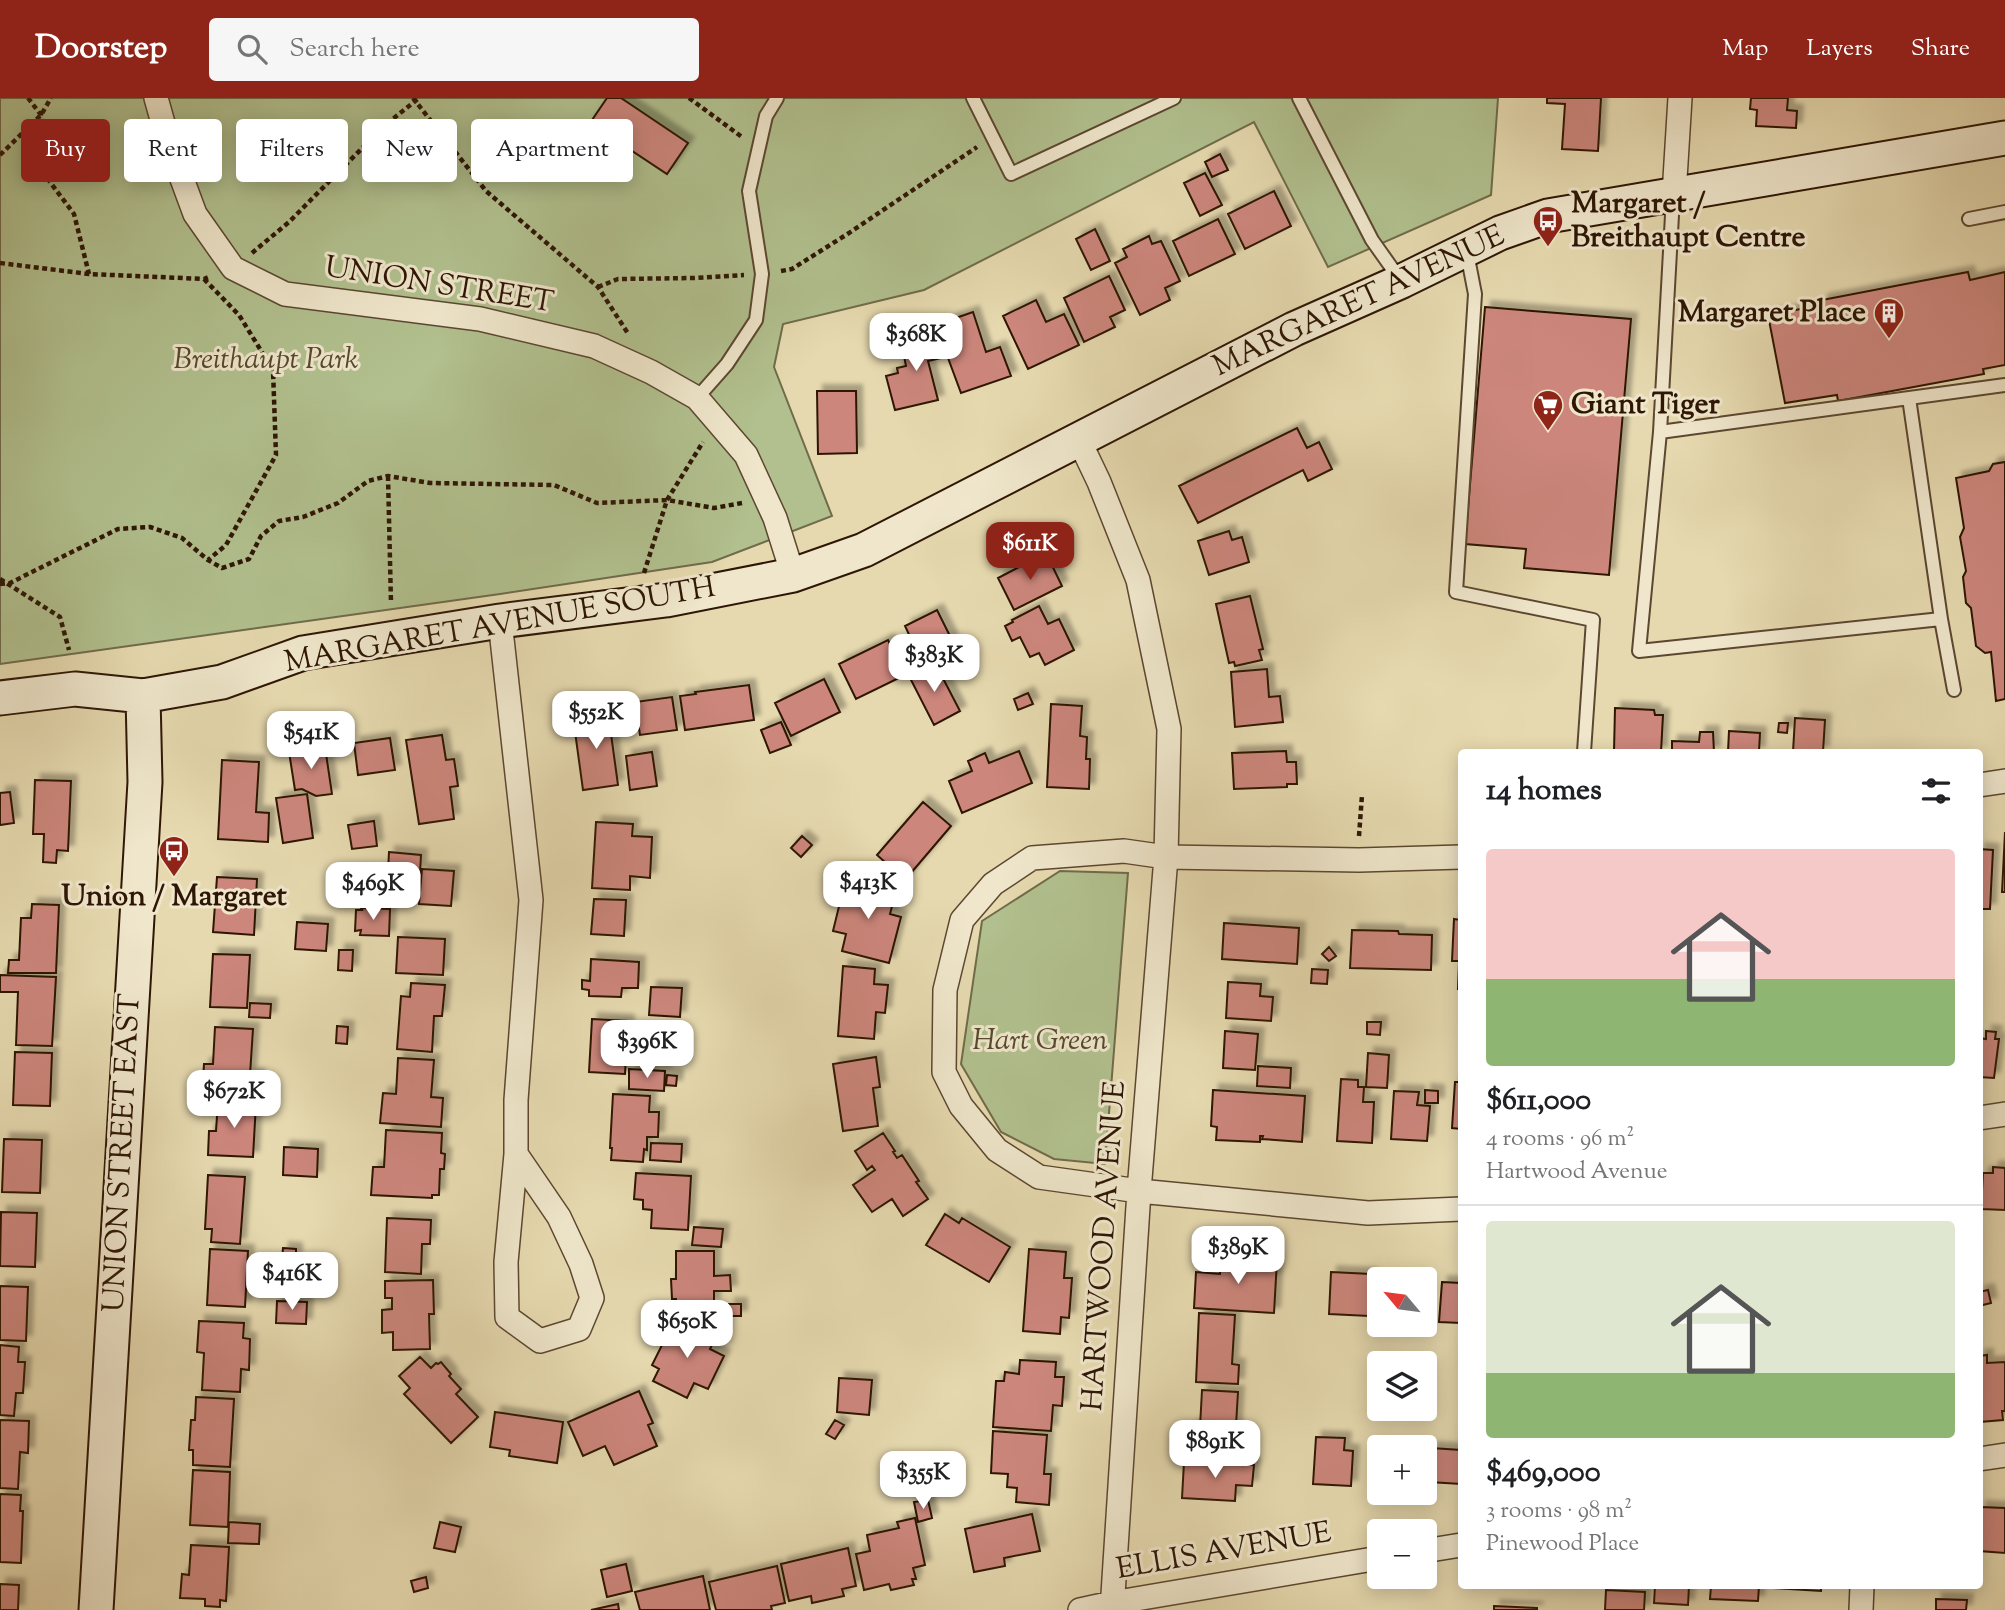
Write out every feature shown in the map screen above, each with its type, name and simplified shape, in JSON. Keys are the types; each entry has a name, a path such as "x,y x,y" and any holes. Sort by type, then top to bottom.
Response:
{"street":[{"name":"UNION STREET","path":"156,98 168,141 195,214 233,268 285,294 481,319 594,346 651,372 697,398 746,455 780,530 793,575"},
{"path":"1674,195 1680,98"},
{"name":"MARGARET AVENUE","path":"793,575 864,550 1294,329 1402,281 1500,233 1548,216 2005,138"},
{"name":"HARTWOOD AVENUE","path":"1079,440 1099,482 1138,580 1169,729 1166,857 1139,1191 1112,1606"},
{"name":"MARGARET AVENUE SOUTH","path":"0,698 75,689 142,696 222,682 303,653 500,621 666,600 793,575"},
{"path":"500,621 531,900 516,1100 516,1154 506,1262 507,1317 540,1341 579,1329 592,1298 581,1264 559,1217 516,1154"},
{"name":"UNION STREET EAST","path":"96,1610 145,782 142,696"},
{"path":"1983,784 2005,781"},
{"path":"1458,857 1357,860 1166,857 1124,851 1032,858 993,884 961,920 944,990 944,1072 961,1106 997,1150 1039,1177 1139,1191 1368,1213 1458,1209"},
{"path":"1983,1117 2005,1114"},
{"path":"1983,1458 2005,1455"},
{"path":"1437,1549 1458,1545"},
{"name":"ELLIS AVENUE","path":"1080,1610 1367,1560"},
{"path":"1861,1610 1862,1589"}],"lane":[{"path":"697,398 727,364 756,320 762,274 749,191 766,116 778,98"},
{"path":"973,98 1011,174 1174,98"},
{"path":"1299,98 1372,240 1402,281"},
{"path":"1674,195 1660,432 1639,651 1941,619"},
{"path":"1969,219 2005,212"},
{"path":"1466,249 1475,294 1456,592 1593,620 1584,749"},
{"path":"1660,432 2005,385"},
{"path":"1909,398 1954,690"}],"path":[{"path":"29,98 41,115 47,178 74,214 89,274"},
{"path":"0,155 41,115 51,98"},
{"path":"689,98 758,149"},
{"path":"0,264 89,274 204,279 233,268 289,222 384,126 416,99 486,191 598,287 651,372"},
{"path":"598,287 618,279 694,278 762,274 792,269 912,192 965,154 993,139"},
{"path":"204,279 239,315 273,370 276,456 226,545 208,560"},
{"path":"643,574 667,499 717,421"},
{"path":"388,476 391,603"},
{"path":"0,584 10,583 118,529 150,527 182,538 222,568 249,559 261,536 279,521 303,517 338,503 368,481 388,476 430,483 554,485 597,503 667,499 714,508 766,498"},
{"path":"0,579 60,617 69,650"},
{"path":"1357,860 1362,795"}],"green space":[{"name":"Breithaupt Park","path":"0,98 1498,98 1491,195 1328,267 1254,122 924,290 783,324 774,367 832,516 712,562 0,664"},
{"name":"Hart Green","path":"1060,871 1128,873 1105,1164 1054,1159 1001,1132 961,1064 982,921"}],"building":[{"path":"607,98 621,98 688,143 667,174 633,151 633,119 593,119"},
{"path":"1547,98 1601,98 1598,151 1562,149 1565,104 1547,103"},
{"path":"1751,98 1788,98 1787,110 1797,111 1796,128 1756,126 1757,110 1750,109"},
{"path":"1220,154 1228,170 1212,177 1205,162"},
{"path":"1205,173 1222,205 1200,216 1184,183"},
{"path":"1274,191 1291,226 1245,249 1228,214"},
{"path":"1218,219 1235,254 1189,276 1173,241"},
{"path":"1095,229 1110,261 1091,270 1076,239"},
{"path":"1149,236 1152,244 1161,241 1180,281 1165,288 1170,300 1140,315 1115,263 1127,257 1123,249"},
{"name":"Margaret Place","path":"1968,272 1970,280 2005,272 2005,365 1983,369 1984,374 1838,401 1837,395 1785,403 1768,315 1823,305 1822,300"},
{"path":"1109,276 1125,310 1110,317 1115,327 1084,342 1064,298"},
{"path":"1036,300 1046,322 1064,314 1079,345 1028,369 1003,316"},
{"name":"Giant Tiger","path":"1485,307 1631,319 1609,575 1524,568 1526,549 1465,544"},
{"path":"973,312 986,352 1000,347 1011,376 961,393 941,339 954,334 950,320"},
{"path":"933,327 941,358 928,361 938,400 895,410 886,376 898,373 897,368 906,366 904,356 916,353 911,332"},
{"path":"817,391 856,391 857,453 818,454"},
{"path":"1297,428 1307,448 1319,442 1332,469 1308,481 1303,470 1198,523 1179,486"},
{"path":"2005,462 2005,699 1996,701 1991,652 1985,653 1976,646 1971,608 1966,603 1963,577 1966,571 1960,537 1964,528 1956,478 1989,471 1993,464"},
{"path":"1229,531 1232,540 1242,537 1249,562 1209,575 1198,541"},
{"path":"1046,553 1062,586 1014,610 998,578"},
{"path":"1250,596 1263,649 1259,650 1262,660 1235,666 1234,662 1229,663 1216,604"},
{"path":"1039,606 1048,624 1059,619 1074,650 1045,665 1039,653 1030,657 1020,637 1012,641 1005,626"},
{"path":"937,610 952,640 919,656 905,626"},
{"path":"888,640 905,675 856,699 839,664"},
{"path":"935,663 960,711 934,725 909,676"},
{"path":"1267,669 1269,697 1280,696 1283,722 1235,727 1231,672"},
{"path":"824,679 840,712 791,736 775,703"},
{"path":"749,685 754,720 685,730 680,696"},
{"path":"1028,693 1033,704 1018,710 1014,699"},
{"path":"672,697 677,730 640,735 635,702"},
{"path":"1051,704 1082,706 1080,736 1087,737 1086,759 1090,759 1089,789 1047,787"},
{"path":"1615,708 1654,710 1655,715 1663,715 1661,749 1614,749"},
{"path":"608,712 618,785 583,790 573,717"},
{"path":"1795,718 1825,720 1823,749 1793,749"},
{"path":"781,722 791,745 770,753 761,730"},
{"path":"1779,723 1788,723 1787,733 1778,732"},
{"path":"1729,731 1760,733 1759,749 1728,749"},
{"path":"1700,732 1713,732 1714,749 1672,749 1672,741 1699,742"},
{"path":"442,735 446,760 454,759 458,786 450,787 454,819 419,824 406,740"},
{"path":"390,738 395,770 358,775 354,743"},
{"path":"325,747 332,794 316,796 302,789 295,790 289,752"},
{"path":"1019,751 1032,783 962,813 949,781 972,771 968,761 985,753 989,763"},
{"path":"1286,751 1287,762 1296,762 1297,784 1287,784 1287,787 1234,789 1232,753"},
{"path":"652,752 657,786 630,790 626,756"},
{"path":"222,760 259,762 256,812 269,813 268,842 218,839"},
{"path":"35,780 71,781 68,851 57,850 56,863 43,862 44,834 33,834"},
{"path":"10,792 14,823 0,825 0,793"},
{"path":"307,794 313,838 283,843 276,798"},
{"path":"923,802 951,826 905,880 877,855"},
{"path":"374,821 377,846 352,849 348,825"},
{"path":"596,822 633,824 632,836 652,837 650,878 630,876 630,890 592,888"},
{"path":"2005,832 2005,892 2002,892"},
{"path":"802,836 812,845 801,857 791,848"},
{"path":"1983,849 1993,850 1990,909 1983,909"},
{"path":"389,852 421,855 420,873 388,871"},
{"path":"422,869 454,871 451,906 419,904"},
{"path":"217,877 257,879 254,935 213,932"},
{"path":"851,879 896,891 890,914 901,917 889,963 842,951 846,934 833,931 842,894 847,896"},
{"path":"594,899 626,900 624,936 591,934"},
{"path":"32,904 59,905 56,973 8,973 9,960 19,960 21,918 31,918"},
{"path":"361,908 390,909 389,936 360,935 361,930 355,931 356,910 362,910"},
{"path":"1454,919 1458,920 1458,961 1452,961"},
{"path":"297,922 328,924 326,951 295,949"},
{"path":"1224,923 1299,928 1297,964 1222,959"},
{"path":"1352,930 1432,935 1431,970 1350,968"},
{"path":"398,937 445,939 443,975 396,973"},
{"path":"1329,947 1336,956 1329,961 1322,954"},
{"path":"339,950 353,950 352,971 338,970"},
{"path":"213,954 250,955 247,1008 210,1007"},
{"path":"591,959 639,962 638,988 622,988 621,997 589,996 589,990 582,989 582,980 590,981"},
{"path":"843,966 875,969 874,984 888,985 885,1013 876,1012 874,1039 838,1036"},
{"path":"1312,969 1328,970 1327,984 1311,983"},
{"path":"0,975 56,977 52,1046 16,1045 18,992 0,992"},
{"path":"1228,982 1261,984 1260,996 1273,997 1271,1021 1226,1018"},
{"path":"411,983 445,985 442,1016 434,1016 432,1052 397,1049 401,996 410,997"},
{"path":"651,987 682,988 680,1017 649,1015"},
{"path":"250,1003 271,1004 270,1018 249,1017"},
{"path":"592,1019 628,1021 625,1074 589,1072"},
{"path":"1367,1022 1381,1022 1380,1035 1367,1034"},
{"path":"337,1026 348,1027 347,1044 336,1043"},
{"path":"215,1027 253,1029 250,1075 258,1075 257,1096 249,1095 249,1098 202,1095 204,1064 213,1064"},
{"path":"1225,1031 1258,1034 1255,1070 1223,1068"},
{"path":"1986,1031 1996,1032 1995,1039 1999,1039 1994,1078 1983,1077 1983,1039 1986,1039"},
{"path":"15,1052 52,1053 50,1106 13,1105"},
{"path":"1368,1053 1389,1055 1387,1088 1366,1087"},
{"path":"876,1057 880,1087 873,1088 878,1126 843,1131 833,1064"},
{"path":"398,1058 434,1060 431,1097 443,1098 441,1127 380,1123 383,1093 396,1094"},
{"path":"1258,1066 1291,1068 1290,1088 1257,1086"},
{"path":"629,1069 665,1071 664,1091 629,1089"},
{"path":"667,1075 677,1076 676,1086 666,1085"},
{"path":"1341,1079 1358,1080 1358,1087 1364,1087 1363,1102 1374,1102 1372,1143 1337,1141"},
{"path":"1455,1082 1458,1082 1458,1129 1452,1128"},
{"path":"1213,1090 1305,1096 1302,1142 1262,1139 1263,1136 1260,1136 1260,1142 1216,1140 1217,1127 1211,1126"},
{"path":"1425,1090 1438,1091 1438,1103 1425,1103"},
{"path":"1394,1091 1419,1092 1417,1105 1430,1106 1427,1141 1391,1139"},
{"path":"613,1094 650,1096 649,1112 659,1112 658,1137 647,1137 643,1162 611,1160"},
{"path":"218,1101 256,1103 253,1157 208,1155 209,1131 216,1131"},
{"path":"386,1130 442,1133 441,1153 445,1154 444,1169 440,1169 439,1195 432,1195 432,1198 371,1195 373,1167 384,1167"},
{"path":"883,1133 897,1158 902,1155 928,1199 903,1216 892,1199 872,1212 853,1185 875,1170 872,1166 867,1170 855,1151"},
{"path":"4,1139 42,1140 40,1193 2,1192"},
{"path":"651,1143 682,1144 681,1162 650,1160"},
{"path":"284,1147 318,1149 317,1177 283,1175"},
{"path":"1993,1167 2005,1168 2005,1210 1983,1209 1983,1173 1993,1173"},
{"path":"636,1173 691,1176 688,1230 651,1228 652,1210 643,1209 643,1200 634,1199"},
{"path":"208,1175 245,1177 240,1244 211,1242 212,1229 205,1229"},
{"path":"1,1212 37,1213 35,1267 0,1266"},
{"path":"945,1214 959,1223 962,1218 1010,1247 989,1282 926,1245"},
{"path":"387,1218 431,1220 430,1244 422,1244 421,1274 385,1272"},
{"path":"694,1227 723,1229 721,1247 692,1245"},
{"path":"283,1248 296,1249 296,1259 282,1258"},
{"path":"210,1249 248,1251 245,1307 207,1305"},
{"path":"1029,1249 1066,1252 1064,1278 1072,1278 1069,1318 1061,1317 1060,1334 1023,1331"},
{"path":"676,1251 714,1251 714,1276 730,1275 731,1291 714,1291 714,1304 676,1304 676,1299 672,1299 671,1279 676,1279"},
{"path":"1221,1257 1277,1260 1274,1313 1194,1308 1196,1272 1220,1274"},
{"path":"1331,1272 1367,1274 1367,1316 1329,1314"},
{"path":"433,1280 434,1314 429,1314 430,1349 393,1350 393,1332 382,1333 382,1310 392,1309 392,1298 385,1298 385,1281"},
{"path":"1442,1282 1458,1283 1458,1323 1439,1322"},
{"path":"0,1286 28,1287 26,1341 0,1340"},
{"path":"1988,1290 1991,1303 1983,1305 1983,1291"},
{"path":"277,1301 307,1302 306,1324 276,1323"},
{"path":"729,1304 741,1304 741,1316 729,1316"},
{"path":"1199,1313 1235,1315 1232,1364 1239,1365 1238,1384 1196,1382"},
{"path":"682,1320 716,1336 710,1349 724,1356 708,1389 694,1383 687,1398 653,1381 659,1369 652,1365 665,1339 671,1342"},
{"path":"199,1321 244,1323 243,1338 250,1339 249,1370 241,1369 240,1392 202,1390 204,1353 197,1352"},
{"path":"0,1345 19,1347 18,1362 25,1362 23,1393 16,1393 14,1416 0,1415"},
{"path":"1987,1355 1987,1363 2005,1362 2003,1420 1983,1422 1983,1356"},
{"path":"420,1357 431,1368 441,1362 461,1389 456,1394 478,1417 451,1443 404,1394 410,1388 399,1376"},
{"path":"1020,1360 1056,1362 1055,1377 1064,1377 1062,1406 1053,1405 1051,1431 993,1427 996,1381 1004,1381 1005,1372 1019,1374"},
{"path":"839,1378 872,1380 869,1415 837,1412"},
{"path":"1202,1390 1238,1392 1235,1442 1225,1442 1224,1458 1191,1457 1192,1426 1200,1427"},
{"path":"639,1391 653,1423 648,1425 657,1446 614,1465 605,1446 583,1456 568,1422"},
{"path":"196,1397 234,1399 230,1467 193,1465 193,1450 189,1450"},
{"path":"495,1412 563,1422 557,1463 509,1456 510,1450 490,1447"},
{"path":"0,1420 29,1421 28,1453 20,1452 18,1489 0,1488"},
{"path":"835,1420 844,1425 835,1439 826,1434"},
{"path":"993,1431 1047,1435 1044,1474 1051,1474 1049,1505 1016,1502 1017,1488 1007,1487 1008,1474 991,1473"},
{"path":"1316,1437 1345,1438 1344,1450 1353,1451 1351,1486 1313,1484"},
{"path":"1437,1448 1458,1450 1458,1484 1437,1482"},
{"path":"1184,1462 1254,1465 1252,1486 1236,1485 1235,1501 1182,1498"},
{"path":"193,1470 230,1472 228,1527 190,1525"},
{"path":"0,1494 21,1495 21,1563 0,1562"},
{"path":"928,1500 932,1518 918,1522 914,1502"},
{"path":"1983,1507 2005,1508 2005,1553 1983,1551"},
{"path":"1032,1514 1040,1551 1004,1558 1005,1566 974,1572 965,1529"},
{"path":"915,1518 925,1565 913,1568 916,1579 912,1579 914,1585 891,1590 889,1584 864,1590 856,1554 870,1551 867,1535 899,1528 897,1522"},
{"path":"229,1522 260,1524 259,1544 228,1543"},
{"path":"440,1522 461,1527 455,1552 434,1548"},
{"path":"191,1545 229,1547 226,1601 220,1600 220,1607 205,1606 205,1599 180,1598 182,1574 189,1575"},
{"path":"848,1548 856,1586 842,1589 844,1596 812,1603 811,1596 789,1601 781,1564"},
{"path":"626,1564 632,1591 607,1597 601,1570"},
{"path":"777,1566 785,1603 771,1606 772,1610 716,1610 709,1582"},
{"path":"703,1576 710,1610 640,1610 635,1592"},
{"path":"426,1577 428,1588 414,1592 411,1581"},
{"path":"0,1584 19,1585 18,1610 0,1610"},
{"path":"1655,1589 1689,1589 1688,1605 1654,1603"},
{"path":"1711,1589 1759,1589 1758,1601 1710,1599"},
{"path":"1790,1589 1821,1589 1821,1591"},
{"path":"1606,1590 1645,1592 1644,1610 1605,1610"},
{"path":"1936,1599 1967,1600 1966,1610 1936,1610"},
{"path":"618,1604 619,1610 591,1610"},
{"path":"1494,1606 1537,1608 1537,1610 1494,1610"}],"place":[{"name":"Margaret / Breithaupt Centre","path":"1548,248"},
{"name":"Margaret Place","path":"1889,340"},
{"name":"Giant Tiger","path":"1548,432"},
{"name":"Union / Margaret","path":"174,878"}]}
